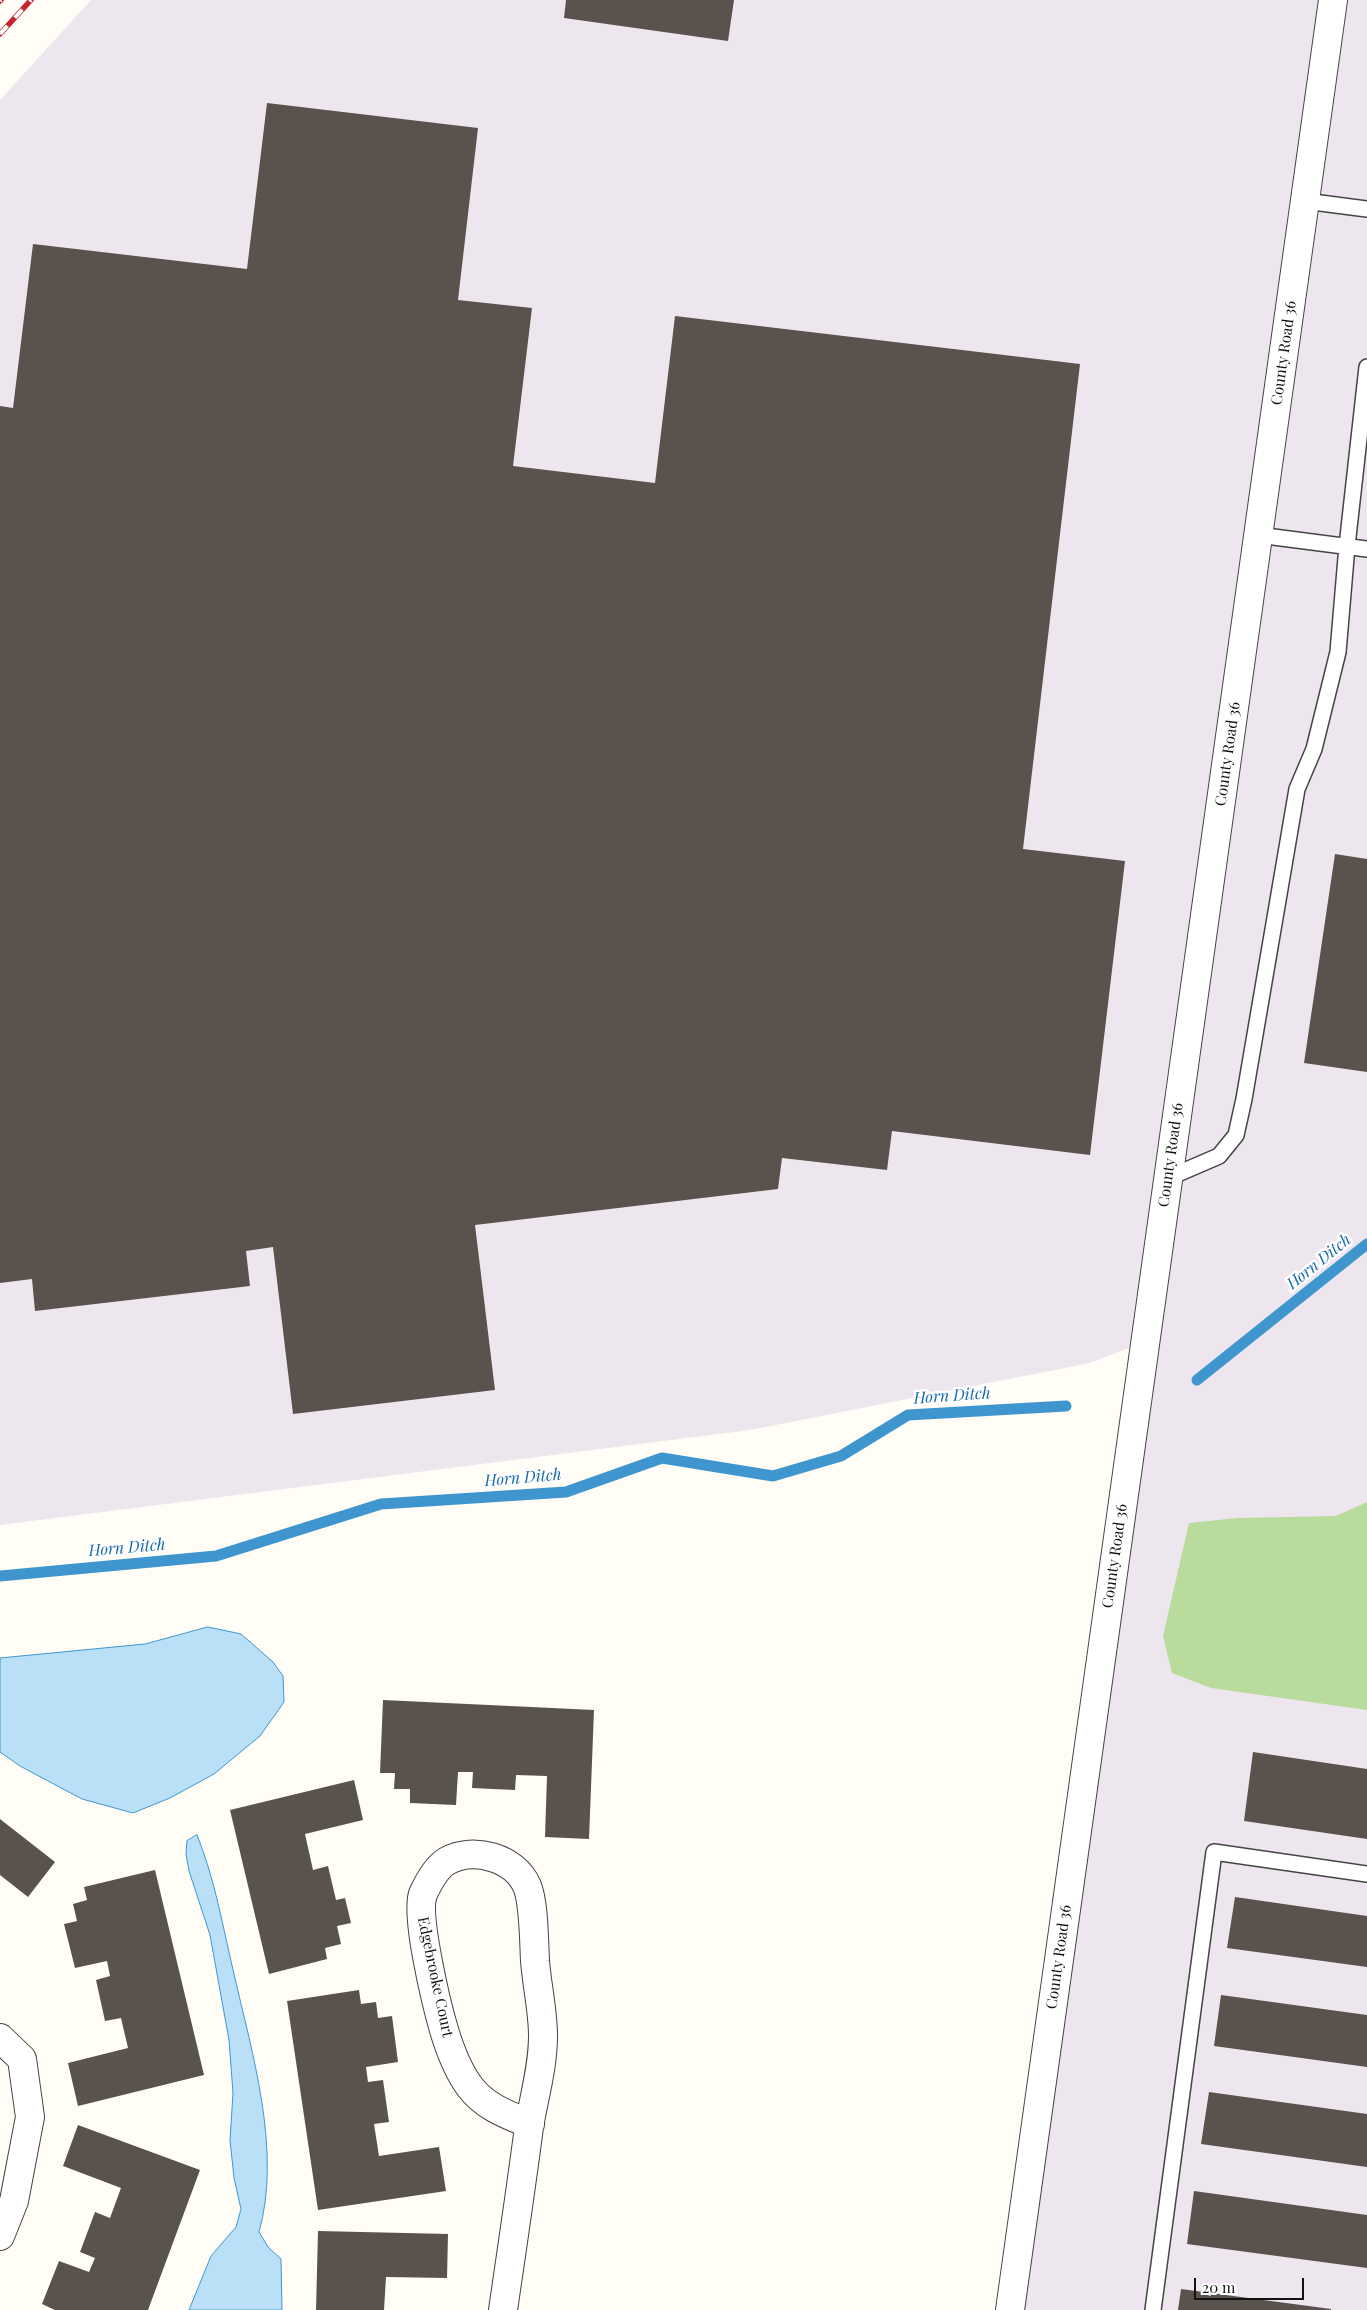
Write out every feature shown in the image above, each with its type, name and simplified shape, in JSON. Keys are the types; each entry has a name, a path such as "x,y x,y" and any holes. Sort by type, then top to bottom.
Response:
{"street":[{"name":"County Road 36","path":"1010,2310 1333,0"},
{"name":"Edgebrooke Court","path":"503,2310 530,2124 541,2065 543,2035 533,1925 527,1886 515,1870 499,1859 482,1855 464,1855 446,1861 433,1875 422,1896 421,1913 424,1938 444,2030 455,2062 471,2088 497,2111 530,2124"},
{"path":"0,2038 22,2059 30,2117 14,2201 0,2236"}],"lane":[{"path":"1304,201 1367,209"},
{"path":"1168,1178 1219,1156 1236,1134 1244,1099 1297,789 1314,750 1338,652 1347,546 1367,367"},
{"path":"1258,535 1367,549"},
{"path":"1153,2310 1214,1852 1367,1874"}],"shaded area":[{"path":"91,0 1367,0 1367,2310 1010,2310 1144,1342 1090,1363 750,1430 0,1525 0,100"}],"green space":[{"path":"1367,1502 1367,1710 1211,1688 1172,1673 1163,1636 1189,1523 1237,1518 1336,1516"}],"water":[{"path":"208,1627 241,1634 273,1662 283,1676 284,1702 260,1736 214,1774 170,1798 133,1813 82,1799 20,1766 0,1752 0,1658 145,1644"},
{"path":"197,1835 209,1869 218,1904 249,2036 262,2102 267,2169 265,2201 259,2232 268,2247 281,2259 282,2310 189,2310 211,2256 236,2227 241,2209 234,2178 230,2140 233,2093 229,2040 210,1935 189,1871 186,1854 187,1841"}],"building":[{"path":"566,0 734,0 728,41 564,18"},
{"path":"267,103 478,128 458,300 532,308 513,466 655,483 675,316 1080,364 1023,849 1125,861 1090,1155 892,1131 887,1170 782,1158 778,1189 475,1225 495,1390 293,1414 273,1247 246,1251 250,1286 35,1311 32,1279 0,1283 0,406 13,408 33,244 247,269"},
{"path":"1335,854 1367,859 1367,1072 1304,1063"},
{"path":"383,1700 594,1710 589,1839 545,1837 547,1776 516,1775 515,1790 472,1788 473,1772 458,1772 456,1805 410,1803 410,1789 394,1789 395,1773 380,1773"},
{"path":"1253,1752 1367,1769 1367,1839 1244,1821"},
{"path":"354,1780 363,1820 305,1834 313,1870 328,1866 336,1900 345,1898 351,1923 337,1926 341,1944 325,1948 327,1959 269,1974 230,1810"},
{"path":"0,1819 55,1862 28,1897 0,1875"},
{"path":"155,1870 204,2075 78,2106 68,2063 128,2048 121,2018 105,2021 96,1980 110,1976 107,1961 75,1968 64,1924 77,1921 73,1904 87,1900 84,1887"},
{"path":"1235,1897 1367,1916 1367,1967 1227,1948"},
{"path":"359,1990 361,2004 376,2002 378,2018 392,2016 398,2062 366,2067 368,2082 383,2080 389,2122 374,2124 379,2156 439,2147 446,2191 318,2210 287,2001"},
{"path":"1221,1995 1367,2015 1367,2067 1214,2046"},
{"path":"1209,2092 1367,2114 1367,2167 1201,2144"},
{"path":"78,2125 200,2170 148,2310 55,2310 42,2304 59,2261 89,2272 95,2258 80,2252 95,2212 110,2218 121,2188 63,2166"},
{"path":"1194,2191 1367,2215 1367,2268 1187,2244"},
{"path":"318,2231 448,2234 447,2278 386,2277 384,2310 316,2310"},
{"path":"1181,2289 1331,2309 1331,2310 1178,2310"}],"waterway":[{"name":"Horn Ditch","path":"1197,1380 1367,1244"},
{"name":"Horn Ditch","path":"0,1576 216,1556 381,1504 566,1492 662,1458 773,1476 841,1456 908,1415 1066,1406"}],"railway":[{"path":"0,34 31,0"}]}
